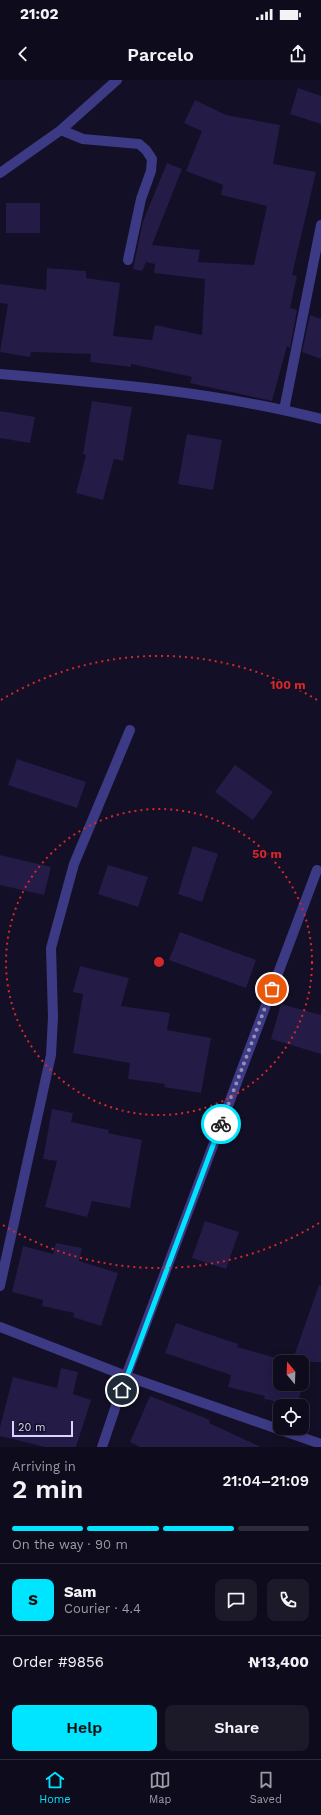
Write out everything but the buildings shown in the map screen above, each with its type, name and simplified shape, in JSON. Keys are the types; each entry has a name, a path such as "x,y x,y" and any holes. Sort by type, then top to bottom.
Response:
{"street":[{"path":"0,173 61,130 117,80"},
{"path":"61,130 83,139 139,144 146,150 152,159 151,171 141,199 128,260"},
{"path":"284,410 321,225"},
{"path":"0,374 136,386 284,410 321,419"},
{"path":"0,1286 51,1055 53,1017 51,948 74,864 130,730"},
{"path":"102,1447 126,1376 317,870"},
{"path":"0,1327 126,1376 321,1444"}],"way so far":[{"path":"221,1124 272,989"}],"route":[{"path":"122,1390 221,1124"}]}
